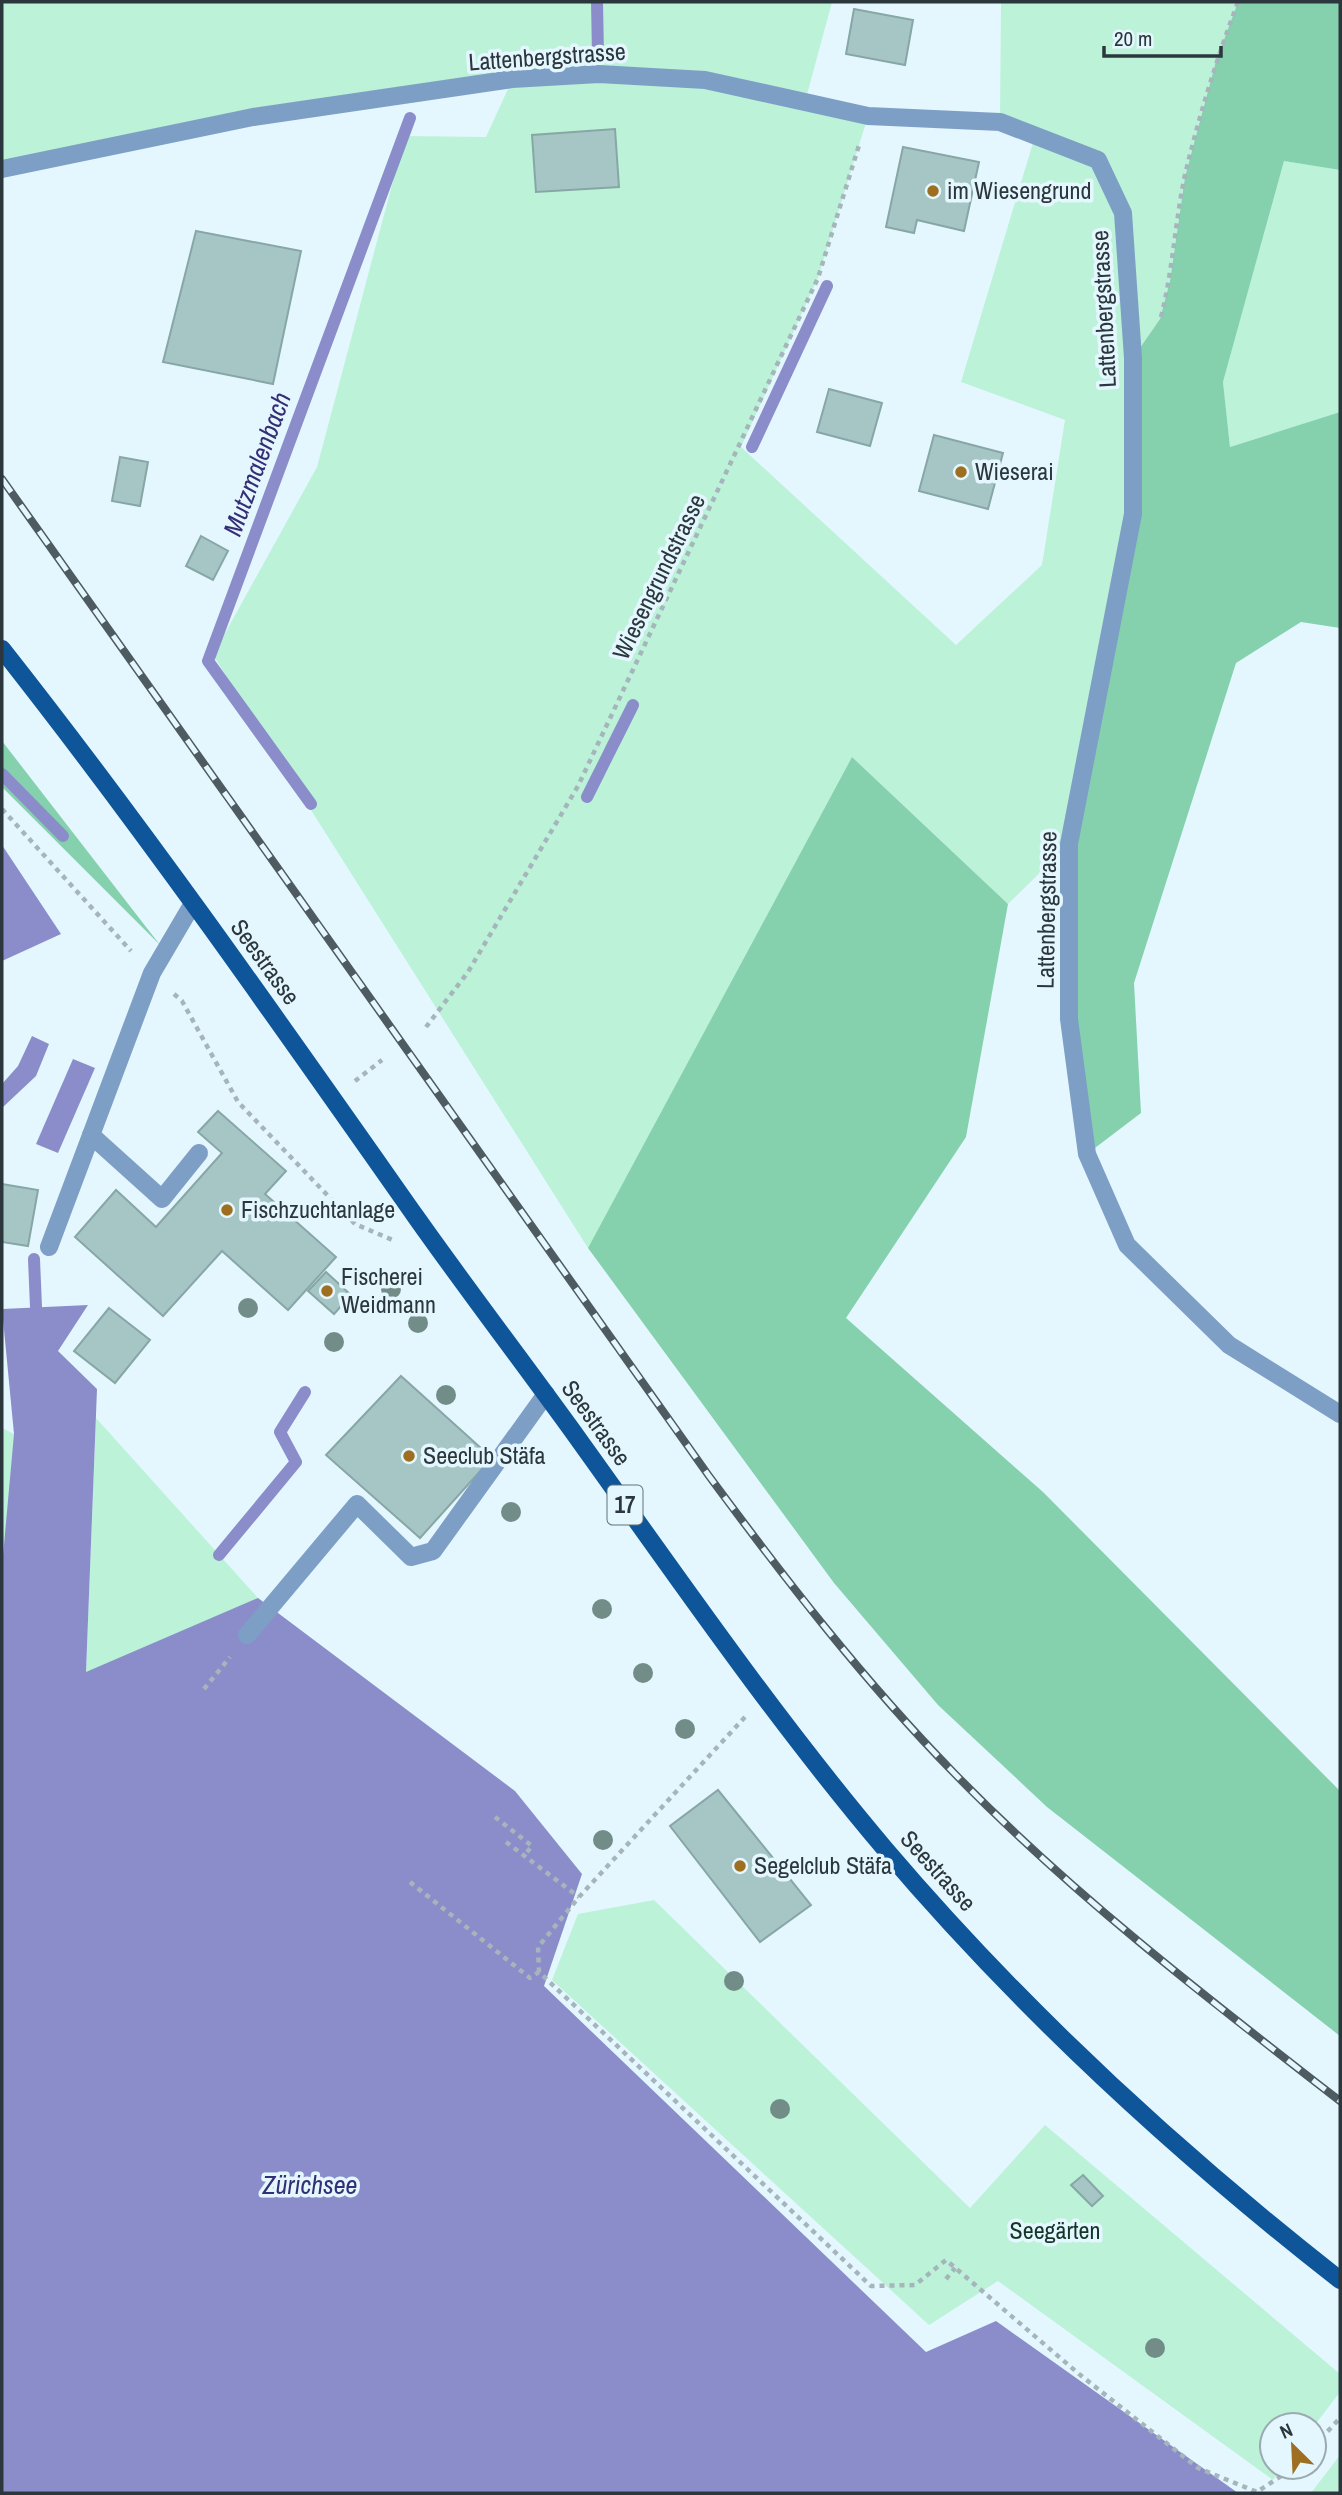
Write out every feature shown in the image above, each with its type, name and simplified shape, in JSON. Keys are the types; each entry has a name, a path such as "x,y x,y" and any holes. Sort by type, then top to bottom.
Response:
{"main road":[{"name":"Seestrasse","path":"2,649 192,905 813,1760 885,1849 1022,1999 1176,2146 1340,2280"}],"street":[{"name":"Lattenbergstrasse","path":"2,169 253,117 512,79 599,74 705,80 868,116 1000,122 1098,160 1123,213 1133,358 1133,514 1069,844 1069,1019 1087,1154 1127,1245 1229,1345 1340,1414"},
{"path":"49,1247 152,973 192,905"},
{"path":"91,1135 162,1199 199,1153"},
{"path":"247,1635 357,1504 411,1557 433,1551 546,1394"}],"path":[{"path":"1160,319 1170,281 1185,177 1216,61 1238,2"},
{"name":"Wiesengrundstrasse","path":"426,1027 468,972 584,774 818,278 868,116"},
{"path":"2,809 152,973 182,1001 238,1102 355,1224 395,1241"},
{"path":"204,1689 247,1635"},
{"path":"745,1717 579,1897 538,1947 539,1972 871,2286 915,2285 946,2260 1079,2374 1198,2468 1257,2492 1273,2481"},
{"path":"495,1817 532,1846 523,1857"},
{"path":"506,1842 579,1897"},
{"path":"410,1882 530,1978 539,1972"},
{"path":"946,2279 955,2268"},
{"path":"1328,2431 1340,2418"}],"green space":[{"path":"2,2 832,2 805,102 868,116 818,278 741,447 956,645 1042,565 1065,420 961,382 1035,136 1000,122 1001,2 1238,2 1216,61 1185,177 1170,281 1160,319 1133,358 1133,514 1069,844 1008,904 852,757 588,1248 213,655 317,467 405,136 486,137 512,80 2,169"},
{"path":"1238,2 1340,2 1340,170 1284,161 1223,382 1230,447 1340,412 1340,628 1301,622 1236,663 1134,983 1141,1113 1087,1154 1069,1019 1069,844 1133,514 1133,358 1160,319 1170,281 1185,177 1216,61"},
{"path":"1284,161 1340,170 1340,412 1230,447 1223,382"},
{"path":"2,741 160,945 2,787"},
{"path":"852,757 1008,904 966,1137 846,1318 1043,1492 1340,1791 1340,2036 1047,1807 938,1705 834,1583 588,1248"},
{"path":"96,1418 258,1598 451,1744 86,1672"},
{"path":"2,1428 14,1434 24,1508 2,1577"},
{"name":"Seegärten","path":"654,1900 970,2208 1045,2125 1340,2374 1340,2392 1325,2411 1258,2411 1258,2469 998,2281 929,2325 552,1980 578,1914"},
{"path":"1340,2455 1340,2493 1311,2493 1320,2481 1328,2481 1328,2471"}],"water":[{"path":"2,845 61,934 2,961"},
{"path":"32,1036 49,1044 36,1076 2,1108 2,1084 18,1066"},
{"path":"73,1059 95,1068 58,1153 36,1144"},
{"name":"Zürichsee","path":"88,1305 58,1351 97,1389 86,1672 258,1598 515,1791 582,1874 544,1986 926,2352 996,2321 1238,2493 2,2493 2,1567 14,1434 2,1309"}],"building":[{"path":"854,9 913,20 905,65 846,54"},
{"path":"615,129 619,187 536,192 532,135"},
{"name":"im Wiesengrund","path":"903,147 979,162 964,231 917,220 914,233 886,227"},
{"path":"196,231 301,251 273,384 163,362"},
{"path":"829,389 882,403 870,446 817,432"},
{"name":"Wieserai","path":"934,435 1003,453 988,509 919,491"},
{"path":"120,457 148,462 140,506 112,501"},
{"path":"201,536 228,551 213,580 186,566"},
{"name":"Fischzuchtanlage","path":"218,1111 286,1171 265,1194 336,1257 288,1310 222,1251 163,1316 75,1237 116,1190 156,1227 222,1153 198,1132"},
{"path":"2,1184 38,1190 28,1246 2,1242"},
{"path":"326,1272 351,1295 334,1314 308,1291"},
{"path":"109,1308 150,1340 115,1383 74,1351"},
{"name":"Seeclub Stäfa","path":"401,1376 492,1458 420,1538 326,1455"},
{"name":"Segelclub Stäfa","path":"718,1790 811,1905 760,1942 670,1826"},
{"path":"1083,2175 1103,2196 1092,2206 1071,2185"}],"waterway":[{"name":"Mutzmalenbach","path":"597,2 598,56"},
{"name":"Mutzmalenbach","path":"311,804 208,661 410,118"},
{"path":"752,447 827,286"},
{"path":"587,797 633,705"},
{"path":"2,774 63,836"},
{"name":"Mutzmalenbach","path":"34,1259 36,1307"},
{"path":"219,1555 296,1462 280,1432 305,1392"}],"railway":[{"path":"2,479 709,1476 826,1629 888,1702 954,1773 1045,1861 1141,1944 1340,2101"}],"place":[{"name":"im Wiesengrund","path":"933,191"},
{"name":"Wieserai","path":"961,472"},
{"name":"Fischzuchtanlage","path":"227,1210"},
{"name":"Fischerei Weidmann","path":"327,1291"},
{"name":"Seeclub Stäfa","path":"409,1456"},
{"name":"Segelclub Stäfa","path":"740,1866"}]}
